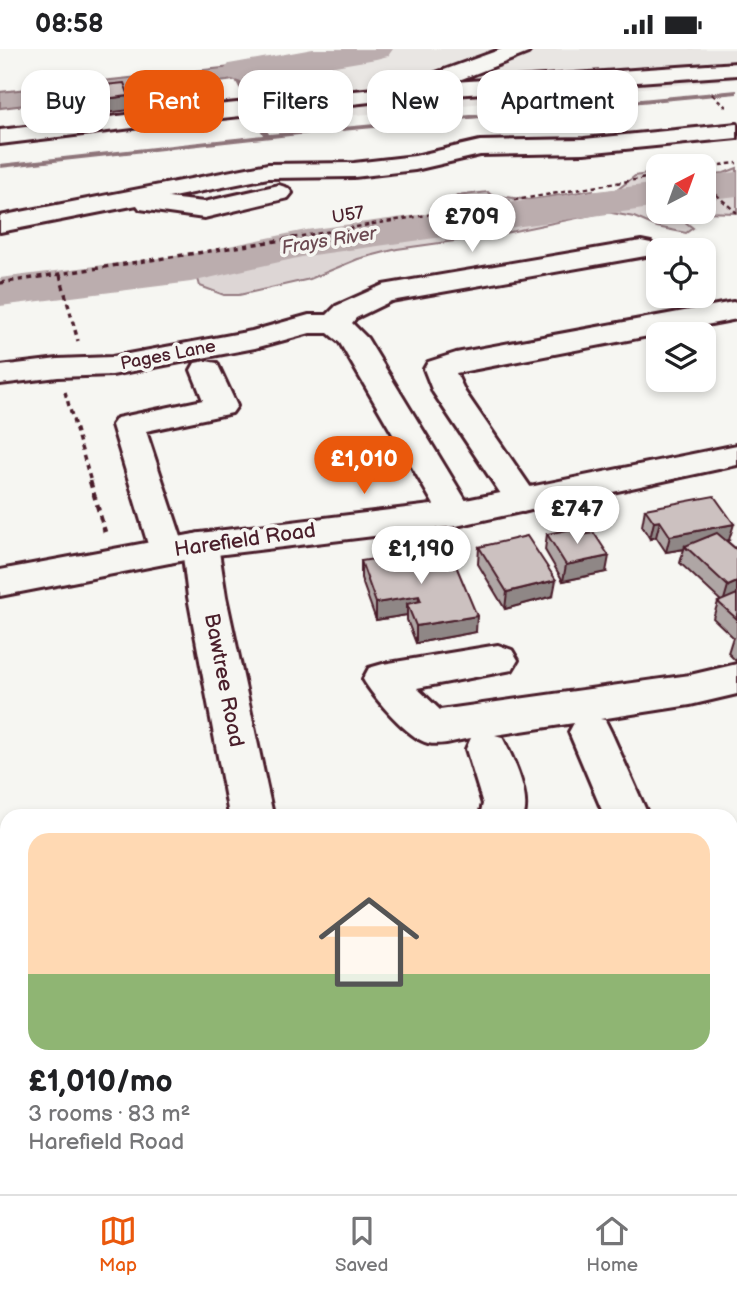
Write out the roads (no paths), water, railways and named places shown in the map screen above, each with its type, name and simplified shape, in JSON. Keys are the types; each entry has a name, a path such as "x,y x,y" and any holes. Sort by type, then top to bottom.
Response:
{"street":[{"path":"463,76 521,49"},
{"path":"638,76 737,69"},
{"path":"353,101 477,88"},
{"path":"3,130 124,122"},
{"path":"0,224 121,201 204,210 265,197 354,170 439,158 521,158 584,146 737,131"},
{"path":"456,514 352,338 335,324 346,312 383,294 641,249"},
{"path":"523,502 449,392 439,369 456,362 733,311"},
{"name":"Pages Lane","path":"0,375 93,372 255,339 309,324 335,324"},
{"name":"Bawtree Road","path":"206,370 221,406 128,425 207,597 250,809"},
{"name":"Harefield Road","path":"0,583 184,548 456,514 523,502 737,454"},
{"path":"498,660 383,679 430,728 690,690 737,680"},
{"path":"590,732 623,809"},
{"path":"487,748 505,804 504,809"}],"waterway":[{"path":"247,70 376,49"},
{"path":"234,72 267,136"},
{"path":"0,166 299,133 737,92"},
{"name":"Frays River","path":"716,187 737,184"},
{"name":"Frays River","path":"0,292 191,268 306,243 646,197"}]}
